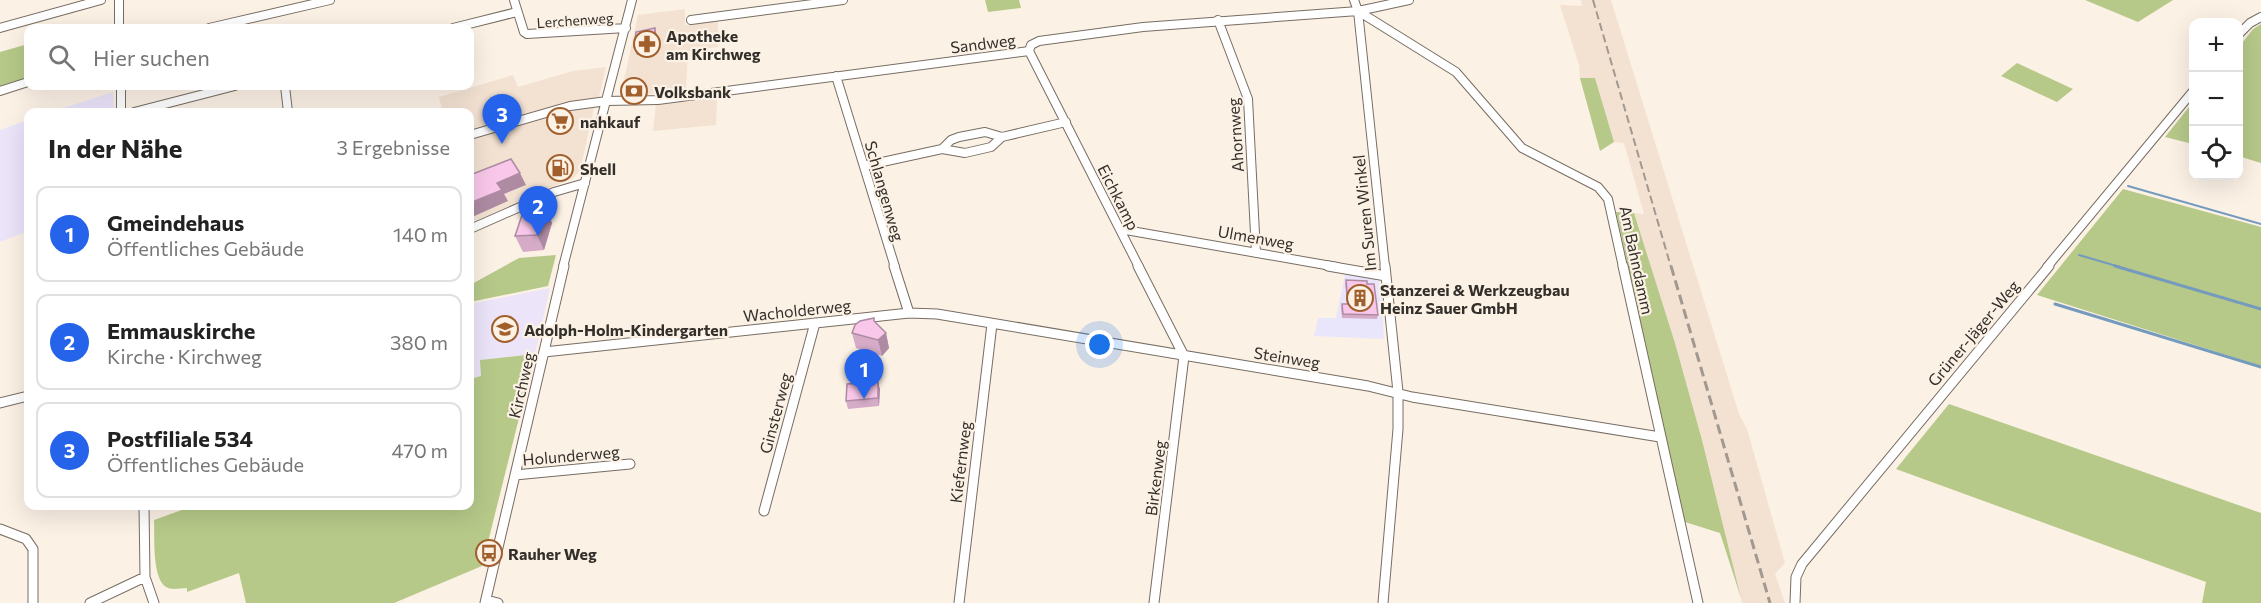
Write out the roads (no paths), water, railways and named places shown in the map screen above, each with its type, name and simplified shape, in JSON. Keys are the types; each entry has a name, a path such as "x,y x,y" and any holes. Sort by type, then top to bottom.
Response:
{"street":[{"path":"0,28 101,0"},
{"path":"119,0 119,24"},
{"path":"224,24 299,4 330,0"},
{"name":"Lerchenweg","path":"514,0 524,32 532,35 626,28"},
{"name":"Kirchweg","path":"485,602 585,183 608,101 632,0"},
{"path":"691,20 843,0"},
{"name":"Im Suren Winkel","path":"1354,0 1358,10 1398,392 1398,429 1383,603"},
{"path":"1358,10 1409,0"},
{"name":"Sandweg","path":"608,101 658,100 1029,51 1031,45 1039,41 1143,27 1358,10"},
{"name":"Am Bahndamm","path":"1358,10 1456,72 1507,134 1522,148 1605,193 1698,603"},
{"path":"469,24 518,12"},
{"path":"2243,30 2261,17"},
{"name":"Ahornweg","path":"1218,20 1248,98 1256,253"},
{"name":"Eichkamp","path":"1029,51 1184,356"},
{"name":"Schlangenweg","path":"836,76 909,313"},
{"path":"0,91 24,83"},
{"path":"121,90 121,108"},
{"path":"150,108 220,90"},
{"path":"285,90 288,108"},
{"name":"Grüner-Jäger-Weg","path":"1795,603 1796,578 1807,558 2189,95"},
{"path":"474,134 570,106 608,101"},
{"path":"942,149 953,139 983,132 1002,137 1066,122"},
{"path":"864,166 942,149 965,153 991,147 1002,137"},
{"path":"474,227 554,192 585,183"},
{"name":"Ulmenweg","path":"1120,229 1386,276"},
{"name":"Steinweg","path":"909,313 937,314 1398,392 1412,397 1660,437"},
{"name":"Wacholderweg","path":"544,352 909,313"},
{"name":"Ginsterweg","path":"764,512 814,323"},
{"name":"Kiefernweg","path":"959,603 992,324"},
{"name":"Birkenweg","path":"1154,603 1184,356"},
{"path":"0,403 24,397"},
{"name":"Holunderweg","path":"515,475 630,464"},
{"path":"144,510 145,577 154,603"},
{"path":"0,529 26,539 33,549 33,603"},
{"path":"90,603 145,577"},
{"path":"485,602 498,603"}],"waterway":[{"path":"2128,186 2261,224"},
{"path":"2079,255 2120,267"},
{"path":"2115,266 2261,309"},
{"path":"2055,304 2261,367"}],"railway":[{"path":"1593,0 1671,267"},
{"path":"1671,266 1770,603"}],"place":[{"name":"Apotheke am Kirchweg","path":"647,44"},
{"name":"Volksbank","path":"634,91"},
{"name":"nahkauf","path":"560,121"},
{"name":"Postfiliale 534","path":"502,144"},
{"name":"Shell","path":"560,168"},
{"name":"Emmauskirche","path":"538,236"},
{"name":"Stanzerei & Werkzeugbau Heinz Sauer GmbH","path":"1360,298"},
{"name":"Adolph-Holm-Kindergarten","path":"505,329"},
{"name":"Gmeindehaus","path":"864,399"},
{"name":"Rauher Weg","path":"489,553"}]}
